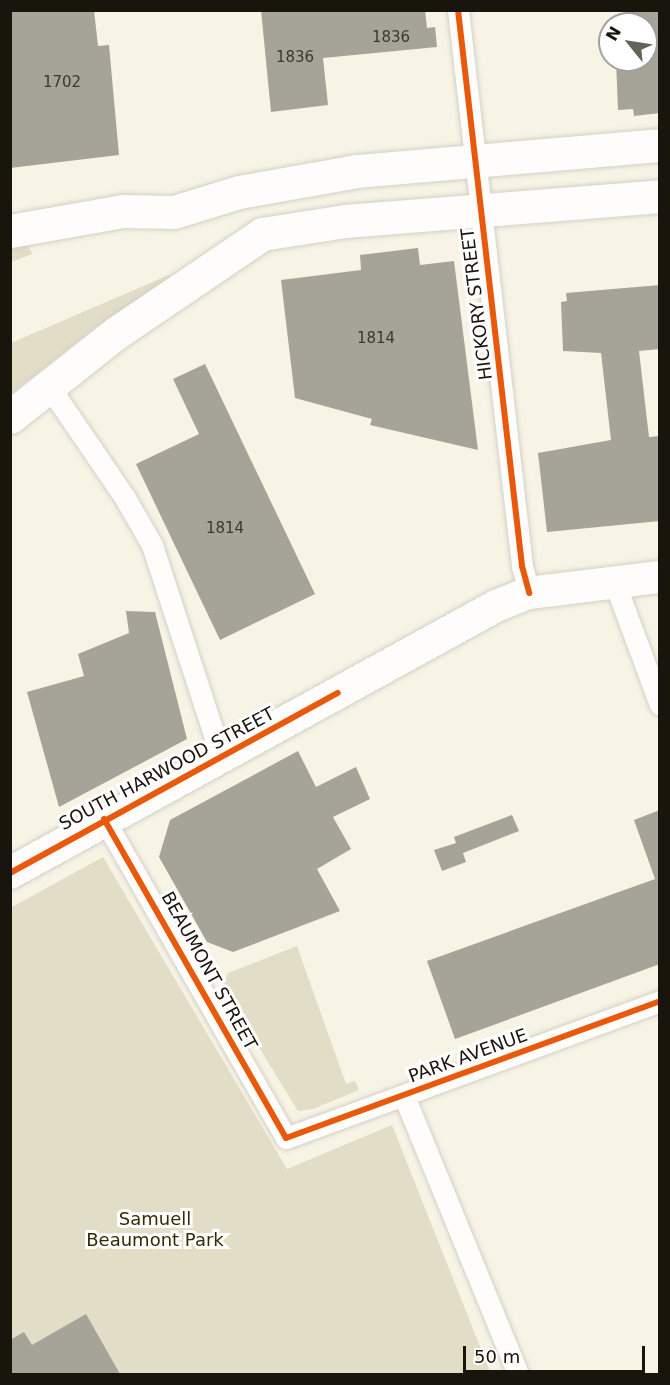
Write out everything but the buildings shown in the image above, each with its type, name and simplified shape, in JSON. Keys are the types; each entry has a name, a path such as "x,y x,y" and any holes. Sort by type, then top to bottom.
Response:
{"main road":[{"path":"10,231 124,211 174,212 239,192 357,171 660,146"},
{"path":"10,417 116,333 262,234 345,221 660,196"},
{"name":"SOUTH HARWOOD STREET","path":"10,873 104,819 496,606 529,593 660,577"}],"street":[{"name":"HICKORY STREET","path":"458,10 521,560 529,593"},
{"path":"48,385 125,498 152,545 221,756"},
{"path":"614,581 660,705"},
{"name":"BEAUMONT STREET","path":"104,819 286,1138"},
{"name":"PARK AVENUE","path":"286,1138 660,1001"},
{"path":"404,1096 518,1374"}],"green space":[{"path":"26,243 33,254 11,262 11,248"},
{"path":"169,275 174,279 95,328 11,394 11,343"},
{"name":"Samuell Beaumont Park","path":"103,857 287,1169 392,1125 491,1374 11,1374 10,908"},
{"path":"297,946 346,1084 355,1081 359,1090 313,1109 298,1111 222,987 228,973"}],"cycle path":[{"path":"458,10 522,566 529,593"},
{"path":"10,873 338,693"},
{"path":"104,819 286,1138 660,1001"}]}
